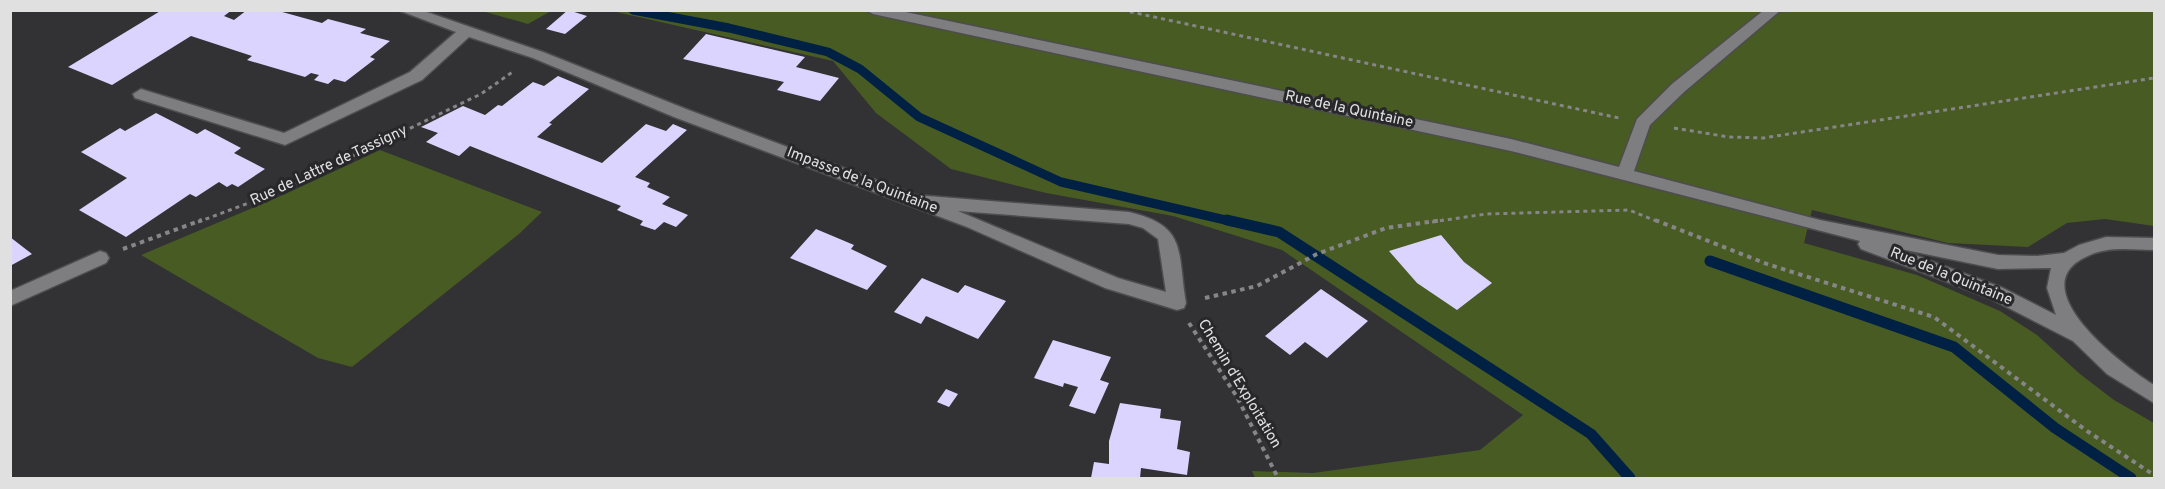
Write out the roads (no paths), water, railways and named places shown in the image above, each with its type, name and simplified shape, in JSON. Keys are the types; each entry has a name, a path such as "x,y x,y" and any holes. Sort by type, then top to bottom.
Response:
{"street":[{"name":"Impasse de la Quintaine","path":"405,10 538,55 680,113 915,201 1112,283 1177,303 1166,236 1149,223 1129,218 915,201"},
{"name":"Rue de la Quintaine","path":"873,10 1374,115 1625,174 1820,226 1998,262 2037,263 2067,259"},
{"path":"1625,174 1643,123 1678,88 1774,10"},
{"path":"141,94 285,139 416,76 467,31"},
{"name":"Rue de la Quintaine","path":"1820,226 1996,293 2078,335"},
{"path":"2154,244 2104,243 2089,246 2067,259 2060,268 2057,291 2061,305 2078,335 2113,368 2154,395"},
{"path":"10,299 100,258"}],"waterway":[{"path":"633,10 729,28 828,52 860,69 919,117 1061,182 1234,222"},
{"path":"1227,220 1279,232 1591,434 1630,478"},
{"path":"1710,261 1954,347 2055,428 2131,478"}]}
